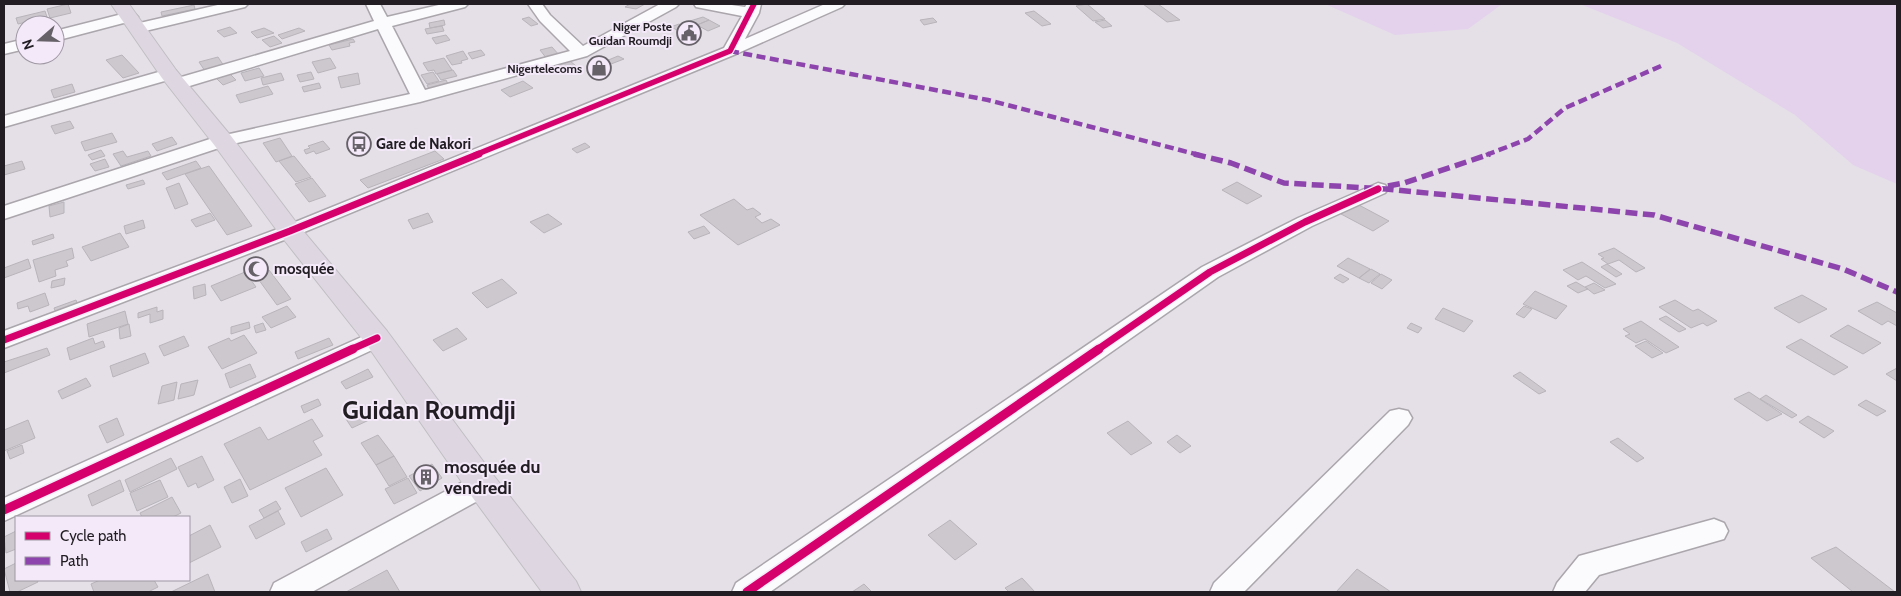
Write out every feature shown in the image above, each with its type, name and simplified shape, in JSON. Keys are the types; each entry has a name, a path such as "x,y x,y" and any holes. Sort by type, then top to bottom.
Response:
{"highway":[{"path":"129,16 173,79 224,141 290,231 377,338 482,485 563,592"}],"street":[{"path":"65,33 129,16 240,4"},
{"path":"373,4 420,97"},
{"path":"4,122 460,4"},
{"path":"535,4 545,18 581,53"},
{"path":"4,212 224,141 420,97 581,53 671,4"},
{"path":"701,4 752,9 730,51"},
{"path":"4,340 290,231 730,51 837,4"},
{"path":"747,592 1210,272 1305,222 1378,189"},
{"path":"4,510 377,338"},
{"path":"1226,592 1399,418"},
{"path":"285,592 482,485"},
{"path":"1568,592 1589,565 1714,531"}],"shaded area":[{"path":"1325,4 1512,4 1501,5 1468,29 1395,35"},
{"path":"1580,4 1897,4 1897,184 1853,165 1795,115 1677,43"}],"building":[{"path":"68,4 71,13 49,15 47,9"},
{"path":"630,4 645,4 636,9 625,7"},
{"path":"1087,4 1105,19 1093,21 1076,6"},
{"path":"1143,4 1158,4 1180,20 1167,22"},
{"path":"194,5 195,9 162,16 161,12"},
{"path":"45,11 46,15 28,15"},
{"path":"1034,11 1051,24 1042,26 1025,13"},
{"path":"529,17 538,24 531,26 522,19"},
{"path":"703,17 709,20 697,25 690,21"},
{"path":"933,18 937,22 924,25 920,20"},
{"path":"444,20 445,25 430,28 429,23"},
{"path":"709,20 720,26 708,31 697,25"},
{"path":"1105,20 1112,26 1103,28 1095,22"},
{"path":"679,24 687,28 679,31 671,27"},
{"path":"442,26 444,31 427,34 425,29"},
{"path":"230,27 237,33 224,37 217,31"},
{"path":"264,28 274,33 257,38 251,32"},
{"path":"299,28 305,31 282,39 278,35"},
{"path":"446,35 450,40 436,44 432,38"},
{"path":"274,36 282,43 270,47 262,40"},
{"path":"353,39 355,42 349,43 350,46 332,50 329,45"},
{"path":"552,47 560,56 547,59 540,50"},
{"path":"481,50 485,55 472,59 468,53"},
{"path":"463,51 468,59 461,61 462,63 452,65 446,56"},
{"path":"122,55 139,73 123,78 106,60"},
{"path":"618,56 624,59 611,64 606,61"},
{"path":"218,57 224,66 205,71 199,62"},
{"path":"330,58 336,68 318,73 312,62"},
{"path":"444,58 452,70 436,74 434,70 428,71 423,63"},
{"path":"570,61 576,66 561,70 556,66"},
{"path":"259,68 264,76 245,81 241,73"},
{"path":"453,70 457,76 441,80 437,74"},
{"path":"228,72 236,80 223,85 215,77"},
{"path":"311,72 314,79 300,82 297,75"},
{"path":"433,72 439,81 427,84 421,75"},
{"path":"281,73 284,80 263,85 261,78"},
{"path":"358,73 360,84 341,88 338,77"},
{"path":"446,80 449,86 430,91 427,85"},
{"path":"523,81 533,88 510,97 501,90"},
{"path":"319,83 321,88 304,92 302,87"},
{"path":"72,84 75,92 54,98 51,90"},
{"path":"268,86 273,94 240,103 236,95"},
{"path":"70,121 74,128 55,134 51,126"},
{"path":"112,133 117,142 85,151 81,142"},
{"path":"172,137 177,144 157,151 152,144"},
{"path":"280,138 292,156 276,162 263,143"},
{"path":"323,141 330,149 316,154 314,151 306,154 304,150 310,148 308,146"},
{"path":"585,143 590,147 577,153 572,149"},
{"path":"101,150 105,156 92,160 88,155"},
{"path":"123,151 127,157 148,151 151,156 121,166 113,154"},
{"path":"435,151 444,159 368,188 360,180"},
{"path":"294,156 311,177 296,182 279,161"},
{"path":"105,159 109,167 95,171 90,164"},
{"path":"22,161 25,169 4,175 4,166"},
{"path":"196,161 201,168 167,180 162,173"},
{"path":"209,166 252,226 227,235 185,174"},
{"path":"312,178 326,196 309,202 295,184"},
{"path":"143,180 145,184 128,189 126,185"},
{"path":"1237,182 1262,196 1247,204 1222,190"},
{"path":"179,183 188,204 175,209 166,188"},
{"path":"734,199 747,210 753,208 761,214 755,217 762,223 771,219 780,225 738,245 700,215"},
{"path":"64,202 64,213 50,217 49,206"},
{"path":"1357,204 1389,221 1373,231 1341,214"},
{"path":"210,213 215,220 196,227 191,220"},
{"path":"428,213 433,222 413,229 408,220"},
{"path":"548,214 562,224 544,233 530,222"},
{"path":"143,220 145,228 126,234 124,226"},
{"path":"704,226 710,233 694,239 688,232"},
{"path":"120,233 129,247 91,261 82,247"},
{"path":"53,234 54,238 33,245 32,241"},
{"path":"72,248 74,258 66,261 68,266 55,270 56,276 39,282 33,260"},
{"path":"1614,248 1645,268 1636,272 1619,260 1608,264 1598,254"},
{"path":"1348,258 1370,269 1359,278 1337,266"},
{"path":"28,259 31,268 4,278 4,268"},
{"path":"1582,262 1616,284 1605,288 1586,276 1578,280 1563,270"},
{"name":"mosquée","path":"259,263 265,270 252,276 246,268"},
{"path":"1607,264 1622,274 1616,277 1601,267"},
{"path":"1371,269 1380,274 1369,283 1359,278"},
{"path":"269,270 291,299 277,305 256,276"},
{"path":"245,272 256,287 221,301 211,286"},
{"path":"1340,274 1349,279 1343,283 1334,278"},
{"path":"1381,274 1392,280 1382,289 1371,283"},
{"path":"65,278 64,285 51,288 52,281"},
{"path":"502,279 517,293 487,308 472,293"},
{"path":"1576,282 1588,289 1578,293 1567,286"},
{"path":"1594,283 1605,290 1594,294 1585,287"},
{"path":"205,284 206,295 194,299 193,287"},
{"path":"1535,291 1567,306 1556,319 1523,304"},
{"path":"45,293 49,305 30,312 28,306 18,309 17,303"},
{"path":"1802,295 1827,309 1799,323 1774,308"},
{"path":"76,300 78,305 56,313 54,308"},
{"path":"1675,300 1693,311 1698,309 1717,321 1707,326 1703,323 1691,328 1659,307"},
{"path":"1877,302 1897,313 1897,326 1888,321 1882,325 1858,311"},
{"path":"287,306 296,317 271,328 262,317"},
{"path":"1524,306 1532,309 1524,318 1516,314"},
{"path":"157,307 157,312 163,310 163,319 150,323 150,314 138,318 138,313"},
{"path":"1443,308 1473,321 1464,332 1435,319"},
{"path":"125,311 128,324 89,337 87,324"},
{"path":"1666,316 1686,329 1679,332 1659,319"},
{"path":"1641,321 1679,347 1666,353 1645,339 1636,343 1625,336 1630,334 1623,329"},
{"path":"249,322 250,328 231,334 231,327"},
{"path":"263,323 266,330 256,333 254,326"},
{"path":"1411,323 1422,328 1418,333 1407,328"},
{"path":"129,324 131,336 120,339 119,328"},
{"path":"1848,325 1881,343 1863,354 1830,336"},
{"path":"457,328 467,339 443,351 433,340"},
{"path":"244,335 257,353 222,369 208,347 229,338 231,341"},
{"path":"184,336 189,346 164,356 159,346"},
{"path":"93,338 95,344 103,341 105,347 70,360 67,348"},
{"path":"329,338 333,345 298,359 295,352"},
{"path":"1801,339 1848,367 1834,375 1786,347"},
{"path":"1646,341 1663,353 1652,358 1635,346"},
{"path":"47,348 50,355 4,373 4,362"},
{"path":"145,353 149,363 113,377 110,366"},
{"path":"250,364 256,377 230,388 225,374"},
{"path":"1897,368 1897,381 1886,374"},
{"path":"368,369 373,377 346,389 341,382"},
{"path":"1520,372 1546,391 1539,394 1513,376"},
{"path":"86,378 91,386 62,399 58,391"},
{"path":"198,380 194,395 178,399 181,384"},
{"path":"177,382 174,400 158,404 162,386"},
{"path":"1749,392 1782,414 1767,421 1734,399"},
{"path":"1766,395 1797,415 1792,418 1760,399"},
{"path":"318,399 321,405 304,413 301,406"},
{"path":"1866,400 1886,411 1877,416 1858,405"},
{"path":"361,408 369,420 352,428 344,416"},
{"path":"1808,416 1834,431 1824,438 1799,422"},
{"path":"117,418 124,435 107,443 99,426"},
{"path":"312,419 323,436 313,441 322,455 250,490 224,444 260,427 268,440"},
{"path":"28,420 35,438 4,451 4,430"},
{"path":"1128,421 1152,443 1131,455 1107,433"},
{"path":"378,435 394,456 376,465 361,443"},
{"path":"1177,435 1191,446 1180,453 1167,442"},
{"path":"1618,438 1644,458 1637,462 1610,442"},
{"path":"22,445 24,453 10,459 7,451"},
{"path":"202,456 214,480 198,488 196,483 188,487 178,467"},
{"path":"394,456 407,477 389,486 376,465"},
{"path":"171,458 177,469 130,492 125,480"},
{"name":"mosquée du vendredi","path":"432,464 442,478 420,491 409,476"},
{"path":"326,468 343,495 301,517 285,488"},
{"path":"408,478 417,493 394,504 385,489"},
{"path":"240,479 248,496 232,503 224,487"},
{"path":"120,480 124,491 92,506 88,495"},
{"path":"160,480 168,497 137,511 130,493"},
{"path":"172,497 181,513 175,516 142,516 140,513"},
{"path":"276,501 281,509 264,518 259,510"},
{"path":"278,511 285,524 256,539 249,526"},
{"path":"950,520 977,544 955,560 928,535"},
{"path":"210,525 221,547 190,562 190,535"},
{"path":"327,529 332,539 306,552 301,542"},
{"path":"15,532 15,549 6,553 4,537"},
{"path":"1836,547 1895,592 1853,592 1811,558"},
{"path":"15,564 15,581 38,582 17,592 10,592 4,569"},
{"path":"1357,569 1391,592 1336,592"},
{"path":"387,570 400,592 346,592"},
{"path":"208,574 215,592 171,592"},
{"path":"1022,578 1035,592 1009,592 1005,588"},
{"path":"98,581 155,581 158,587 148,592 94,592 91,584"},
{"path":"864,584 872,592 852,592"}],"marked path":[{"path":"730,51 988,100 1113,134 1231,163 1284,183 1386,189 1654,215 1843,269 1897,292"},
{"path":"1388,186 1404,183 1528,139 1565,108 1661,66"}],"cycle path":[{"path":"4,340 290,231 730,51 754,4"},
{"path":"747,592 1210,272 1305,222 1378,189"},
{"path":"4,510 377,338"}],"place":[{"name":"Niger Poste Guidan Roumdji","path":"689,33"},
{"name":"Nigertelecoms","path":"599,68"},
{"name":"Gare de Nakori","path":"359,144"},
{"name":"mosquée","path":"256,269"},
{"name":"mosquée du vendredi","path":"426,477"}],"district":[{"name":"Guidan Roumdji","path":"429,410"}]}
